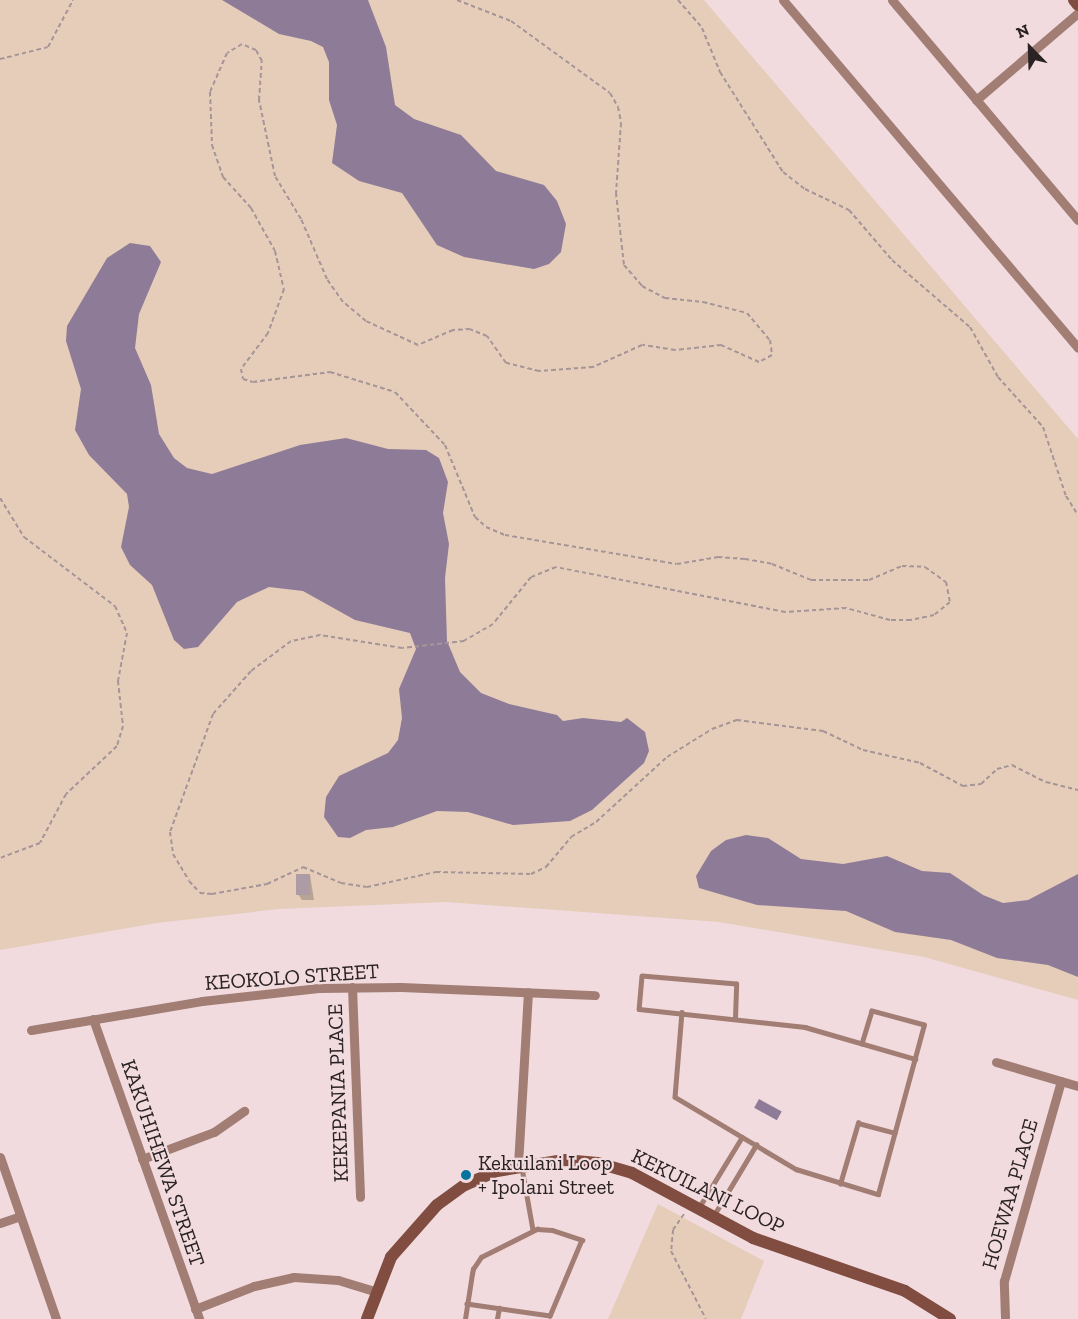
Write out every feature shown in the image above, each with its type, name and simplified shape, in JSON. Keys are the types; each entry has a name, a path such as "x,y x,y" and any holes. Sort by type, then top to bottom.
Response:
{"street":[{"path":"783,0 1078,348"},
{"path":"892,0 1078,220"},
{"path":"1074,0 1078,5"},
{"path":"976,100 1078,13"},
{"name":"KEOKOLO STREET","path":"31,1030 93,1018 251,994 352,987 595,995"},
{"name":"KEKEPANIA PLACE","path":"352,987 360,1197"},
{"path":"520,1165 528,993"},
{"name":"KAKUHIHEWA STREET","path":"93,1018 197,1314"},
{"path":"996,1062 1078,1086"},
{"name":"HOEWAA PLACE","path":"1005,1317 1004,1281 1061,1081"},
{"path":"142,1159 214,1132 243,1111"},
{"path":"0,1157 56,1319"},
{"name":"KEKUILANI LOOP","path":"367,1319 375,1291 401,1242 436,1204 473,1181 520,1165 564,1160 615,1167 647,1179 712,1217 779,1249 905,1291 935,1314 950,1319"},
{"path":"0,1223 20,1216"},
{"path":"197,1314 254,1286 294,1277 338,1280 375,1291"}],"lane":[{"path":"735,1018 736,984 642,976 639,1008 805,1027 915,1059"},
{"path":"682,1012 675,1097 796,1169 878,1194 924,1025 872,1011 862,1043"},
{"path":"840,1184 858,1123 895,1133"},
{"path":"694,1207 742,1137"},
{"path":"712,1217 756,1145"},
{"path":"520,1165 533,1230"},
{"path":"465,1319 467,1304 478,1260 533,1230 552,1230 582,1240 550,1316 467,1304"},
{"path":"497,1319 499,1308"}],"path":[{"path":"0,59 48,47 73,0"},
{"path":"457,0 512,21 610,93 618,107 621,123 616,188 624,265 642,286 665,298 703,302 747,313 770,340 772,355 759,362 721,345 675,350 642,345 593,367 539,371 506,363 487,336 470,329 453,330 418,345 366,321 344,302 327,279 302,219 271,167 259,100 262,61 256,50 242,44 227,53 210,92 212,145 223,177 251,208 275,251 284,289 268,333 241,369 243,379 253,382 330,372 395,392 445,445 475,517 486,527 505,535 677,564 718,557 745,559 772,564 811,580 869,580 902,566 925,567 942,577 950,597 942,611 911,620 890,620 846,608 785,612 556,567 531,577 486,631 452,643 411,648 320,634 300,638 274,650 219,704 170,832 173,854 195,889 212,894 233,891 267,884 303,867 341,883 367,887 443,871 531,874 546,867 571,837 596,822 667,757 712,729 738,720 824,731 863,750 920,763 963,786 981,784 997,769 1012,765 1046,782 1078,790"},
{"path":"678,0 702,28 720,72 783,172 806,189 849,210 892,260 970,327 998,377 1043,427 1066,496 1078,515"},
{"path":"0,498 24,537 115,606 127,633 118,681 123,726 117,746 66,794 40,843 0,858"},
{"path":"694,1207 673,1230 671,1251 706,1319"}],"shaded area":[{"path":"0,0 704,0 1078,439 1078,1000 924,957 719,922 446,902 279,909 157,923 0,950"},
{"path":"222,0 368,0 386,47 395,105 414,119 461,135 496,171 544,185 557,201 566,224 561,252 549,264 534,269 464,257 437,245 402,193 359,181 332,163 337,125 329,100 329,62 323,47 311,41 279,34"},
{"path":"130,243 150,246 161,262 139,314 135,348 151,385 159,434 174,458 187,468 212,474 300,445 346,438 388,449 426,450 439,458 448,482 443,513 449,544 445,578 447,641 460,672 481,693 509,704 557,715 563,721 583,718 621,722 627,718 645,732 649,751 644,763 592,810 570,821 513,825 468,812 437,811 393,827 366,830 350,838 338,837 324,817 326,797 339,776 388,753 398,740 402,718 399,689 416,649 410,633 355,620 303,591 269,587 237,602 198,647 184,649 174,640 152,585 130,565 121,547 129,507 127,494 89,455 75,430 81,389 66,341 67,326 107,258"},
{"path":"746,835 768,838 801,859 843,864 887,856 922,871 950,873 983,895 1003,903 1028,900 1078,874 1078,977 1048,965 997,958 951,940 895,932 846,911 757,905 699,888 696,876 711,851 726,840"},
{"path":"759,1099 782,1112 777,1120 754,1108"},
{"path":"658,1204 764,1261 741,1319 608,1319"}],"building":[{"path":"296,874 310,874 310,895 296,895"}],"place":[{"name":"Kekuilani Loop + Ipolani Street","path":"466,1175"}]}
